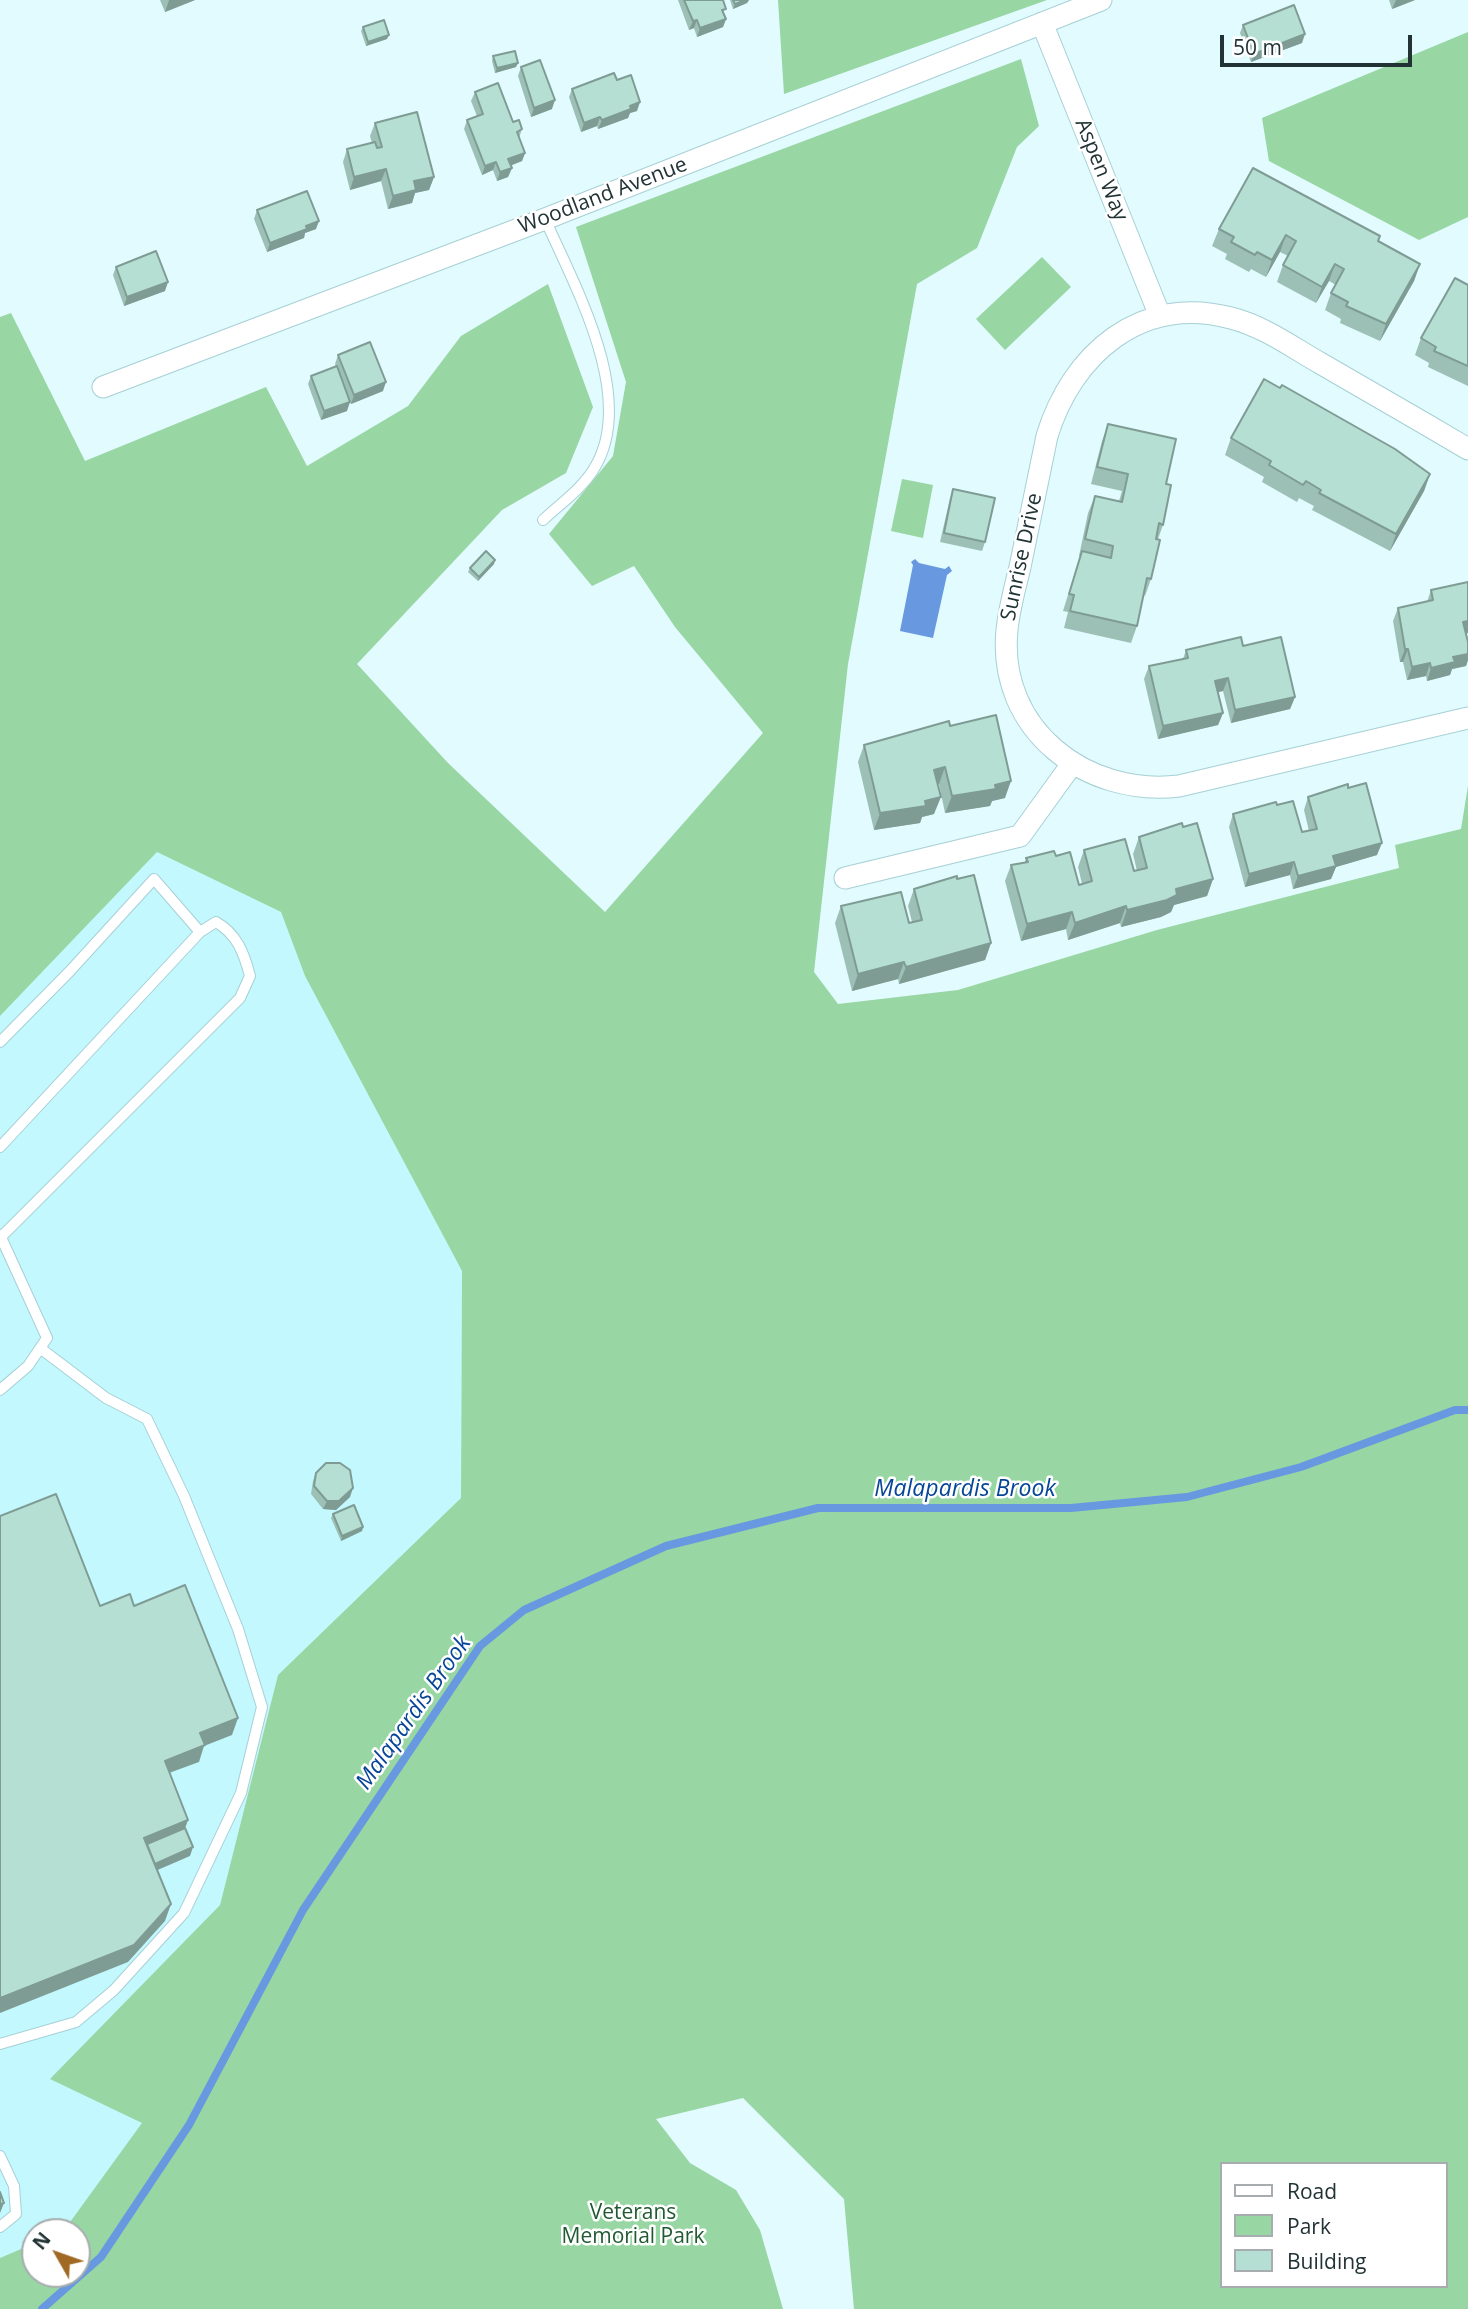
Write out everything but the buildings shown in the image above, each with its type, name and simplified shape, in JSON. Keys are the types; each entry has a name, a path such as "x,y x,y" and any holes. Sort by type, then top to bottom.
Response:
{"street":[{"name":"Woodland Avenue","path":"103,387 545,219 1101,0"},
{"name":"Aspen Way","path":"1042,23 1160,316"},
{"name":"Sunrise Drive","path":"1468,449 1260,328 1208,313 1160,316 1121,332 1099,348 1081,366 1056,408 1047,436 1007,631 1010,673 1021,705 1052,748 1072,764 1112,783 1151,790 1180,786 1468,718"},
{"path":"845,878 1020,836 1072,764"}],"lane":[{"path":"543,520 595,468 607,435 610,410 608,382 586,312 545,219"},
{"path":"0,1042 71,971 154,878 200,932"},
{"path":"0,1147 200,932 216,922 229,930 244,953 250,976 240,998 1,1236 4,1255 47,1338 27,1367 0,1390"},
{"path":"0,2045 76,2022 114,1990 184,1913 241,1793 262,1707 238,1629 184,1496 147,1419 106,1398 40,1348"},
{"path":"0,2157 15,2186 16,2214 0,2227"}],"shaded area":[{"path":"157,852 281,912 305,976 462,1271 461,1498 278,1675 220,1905 51,2079 143,2123 73,2218 21,2218 21,2249 0,2258 0,1016"}],"green space":[{"path":"778,0 1047,0 784,94"},
{"path":"1468,32 1468,217 1419,240 1269,161 1262,118"},
{"name":"Veterans Memorial Park","path":"1021,59 1039,126 1017,147 977,248 917,284 848,664 814,972 838,1004 958,990 1157,930 1399,868 1395,845 1461,829 1468,786 1468,2309 854,2309 844,2199 743,2098 656,2119 690,2163 736,2190 760,2230 783,2309 0,2309 0,2258 21,2249 21,2288 91,2288 91,2218 73,2218 142,2123 50,2079 220,1905 278,1675 461,1498 462,1271 305,976 281,912 157,852 0,1016 0,317 11,313 85,461 266,387 307,466 408,406 461,336 548,284 593,407 566,473 502,510 357,664 448,763 605,912 763,733 675,627 634,566 592,586 549,534 613,456 626,382 576,227"},
{"path":"1042,257 1071,287 1005,350 976,319"},
{"path":"902,479 933,485 923,538 891,531"}],"water":[{"path":"915,559 919,563 945,569 949,566 952,571 947,575 933,638 900,631 913,565 911,562"}],"waterway":[{"name":"Malapardis Brook","path":"42,2309 101,2257 189,2125 303,1910 480,1646 524,1610 666,1546 818,1508 1071,1508 1187,1497 1301,1467 1455,1410 1468,1410"}]}
